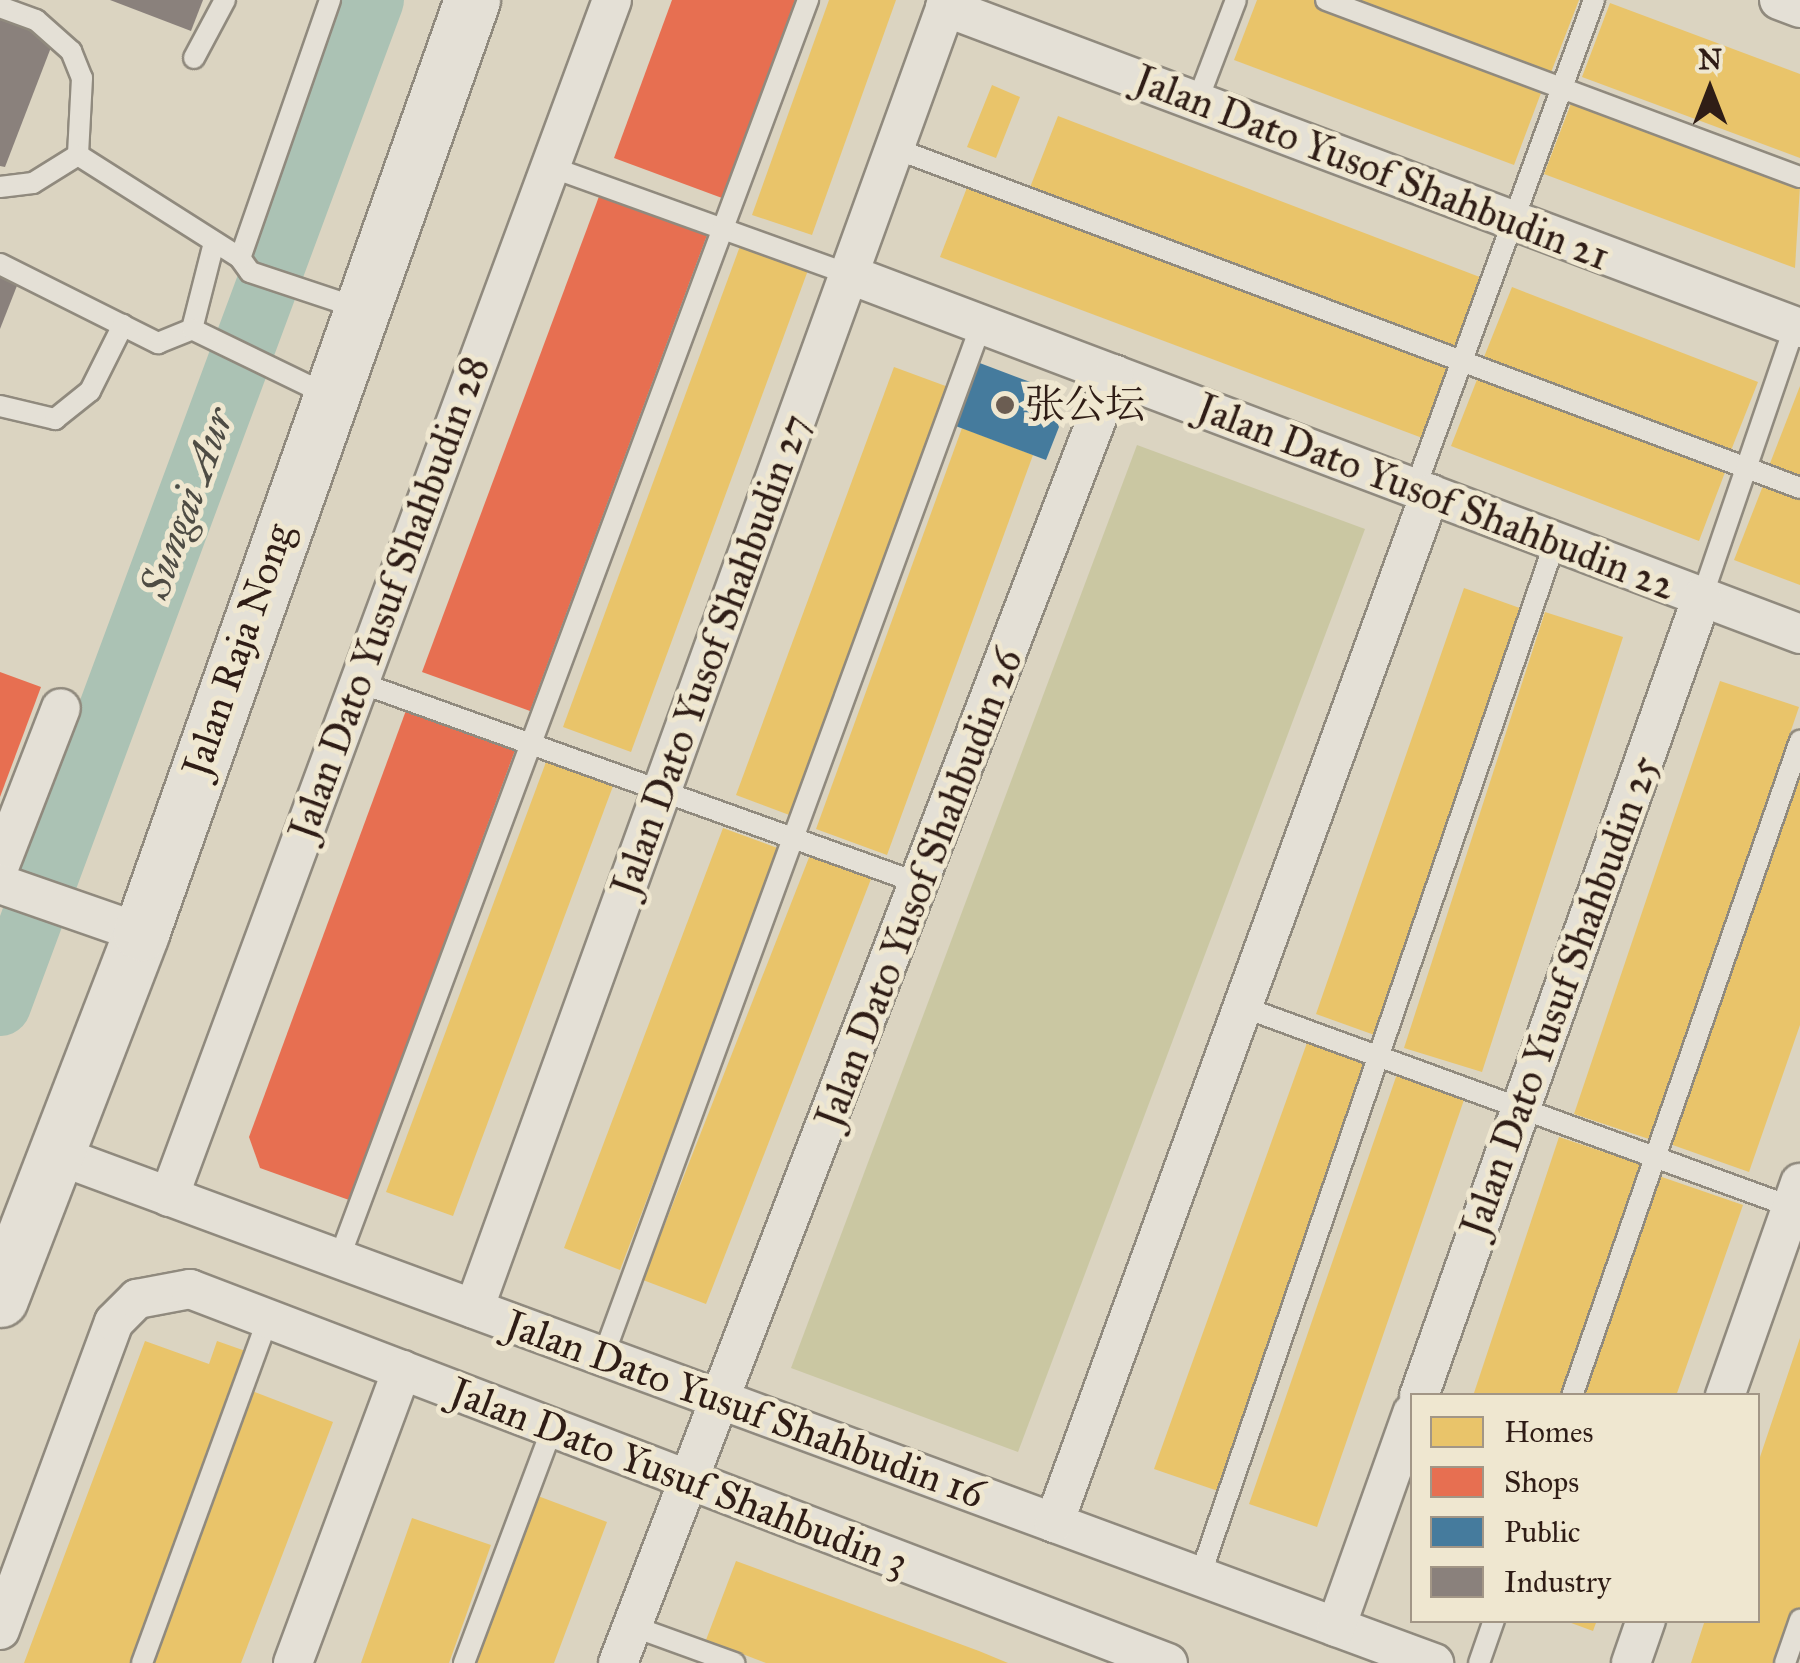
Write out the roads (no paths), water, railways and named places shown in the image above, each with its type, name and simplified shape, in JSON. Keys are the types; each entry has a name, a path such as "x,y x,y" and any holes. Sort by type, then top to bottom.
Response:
{"main road":[{"name":"Jalan Raja Nong","path":"0,1299 141,934 326,394 472,0"}],"street":[{"name":"Jalan Dato Yusuf Shahbudin 28","path":"169,1196 612,0"},
{"path":"1779,0 1800,8"},
{"name":"Jalan Dato Yusof Shahbudin 21","path":"946,4 1513,220 1798,321"},
{"name":"Jalan Dato Yusof Shahbudin 27","path":"474,1309 946,4"},
{"name":"Jalan Dato Yusof Shahbudin 22","path":"848,274 1800,634"},
{"name":"Jalan Dato Yusof Shahbudin 26","path":"618,1663 686,1482 725,1402 1114,374"},
{"path":"1054,1523 1422,491"},
{"name":"Jalan Dato Yusuf Shahbudin 25","path":"1419,1393 1702,597"},
{"path":"0,864 61,708"},
{"path":"27,893 141,934"},
{"name":"Jalan Dato Yusuf Shahbudin 16","path":"56,1155 1434,1663"},
{"path":"1726,1393 1797,1200"},
{"name":"Jalan Dato Yusuf Shahbudin 3","path":"0,1630 114,1322 137,1298 190,1289 269,1316 551,1432 1168,1663"},
{"path":"293,1663 402,1370"},
{"path":"1336,1628 1410,1419"},
{"path":"1631,1663 1645,1623"}],"lane":[{"path":"194,58 225,0"},
{"path":"245,265 330,0"},
{"path":"339,1259 720,225 808,0"},
{"path":"1197,102 1236,0"},
{"path":"1326,0 1800,178"},
{"path":"1422,491 1462,360 1594,0"},
{"path":"0,7 36,20 71,51 82,78 78,154"},
{"path":"894,148 1800,488"},
{"path":"78,154 245,265 358,308"},
{"path":"0,187 33,183 78,154"},
{"path":"548,166 848,274"},
{"path":"192,329 214,242"},
{"path":"0,264 158,343 192,329 259,356 326,394"},
{"path":"1702,597 1798,321"},
{"path":"603,1356 981,324"},
{"path":"0,406 55,419 90,391 123,325"},
{"path":"1200,1576 1556,542"},
{"path":"358,682 921,884"},
{"path":"1573,1393 1800,742"},
{"path":"1240,1006 1655,1157 1797,1200"},
{"path":"142,1663 269,1316"},
{"path":"464,1663 551,1432"},
{"path":"1785,1663 1800,1620"},
{"path":"1479,1663 1493,1623"},
{"path":"632,1626 734,1663"}],"waterway":[{"name":"Sungai Aur","path":"0,1005 373,0"}],"place":[{"name":"张公坛","path":"1005,405"}]}
